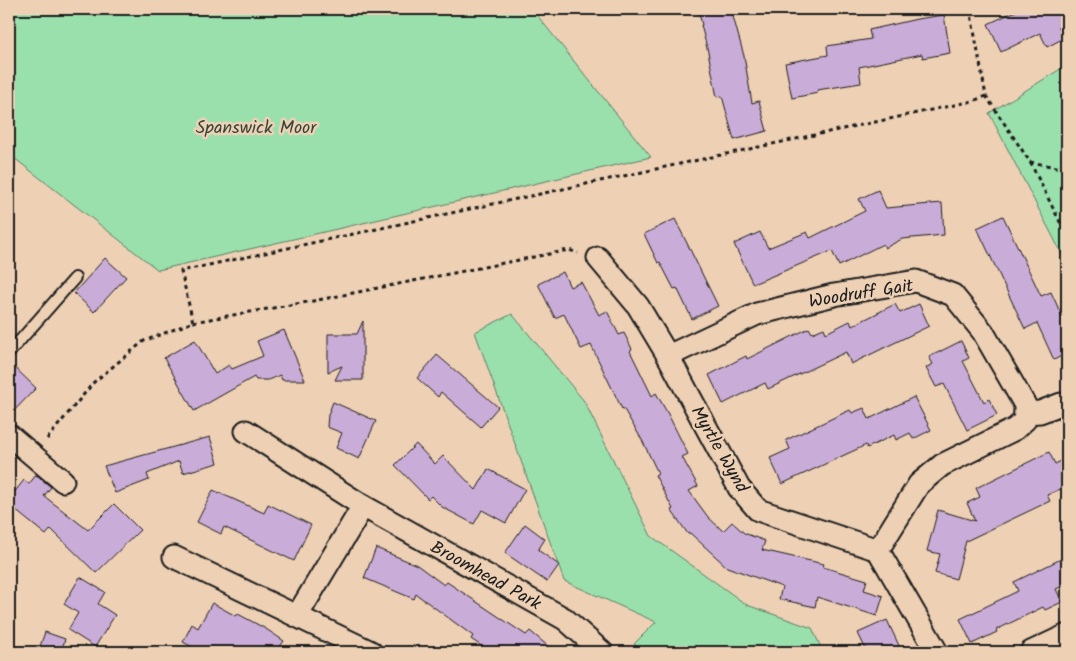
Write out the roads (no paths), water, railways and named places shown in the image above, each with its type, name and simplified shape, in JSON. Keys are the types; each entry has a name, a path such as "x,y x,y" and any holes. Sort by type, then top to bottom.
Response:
{"street":[{"name":"Myrtle Wynd","path":"598,258 638,306 668,356 739,488 758,510 878,550"},
{"name":"Woodruff Gait","path":"668,356 757,314 834,295 916,281 953,295 983,332 1025,405 1025,413"},
{"path":"937,652 878,550 919,484 942,465 1015,429 1025,420 1025,413 1040,412 1061,404"},
{"name":"Broomhead Park","path":"246,431 364,506 565,620 602,652"},
{"path":"9,435 63,481"},
{"path":"297,616 364,506"},
{"path":"174,557 371,652"},
{"path":"1031,652 1067,635"}],"lane":[{"path":"9,352 75,278"}],"park label":[{"name":"Spanswick Moor","path":"256,127"}]}
